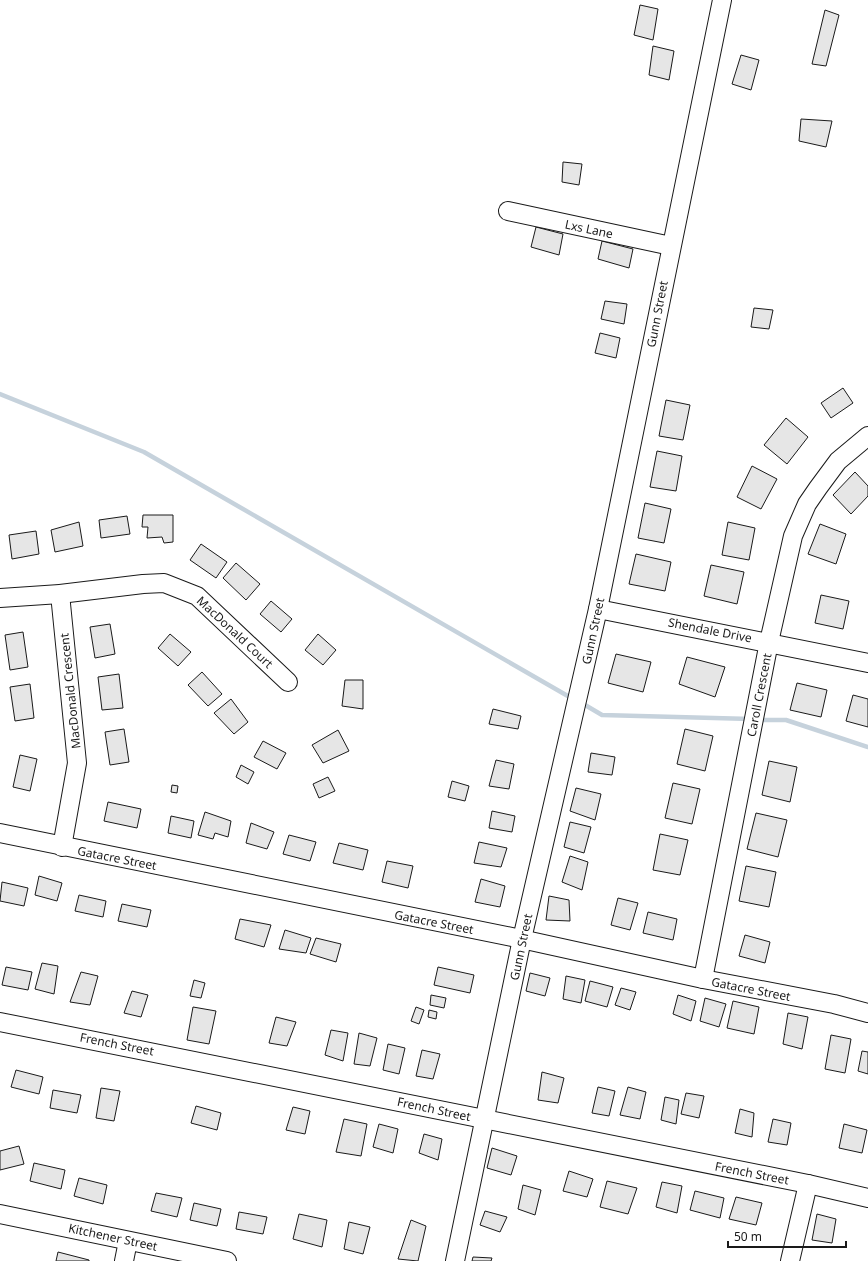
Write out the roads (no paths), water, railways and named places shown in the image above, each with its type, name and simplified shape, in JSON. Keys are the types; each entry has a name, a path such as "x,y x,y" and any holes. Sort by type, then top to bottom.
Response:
{"street":[{"name":"Gunn Street","path":"454,1261 522,939 598,609 722,0"},
{"name":"Lxs Lane","path":"508,212 671,246"},
{"name":"Caroll Crescent","path":"703,979 788,552 805,509 818,488 838,461 868,436"},
{"name":"MacDonald Court","path":"60,594 143,584 164,583 180,588 197,596 288,682"},
{"path":"0,598 60,594"},
{"name":"MacDonald Crescent","path":"60,594 77,764 62,847"},
{"name":"Shendale Drive","path":"598,609 868,663"},
{"name":"Gatacre Street","path":"0,833 62,847 522,939 703,979 868,1012"},
{"name":"French Street","path":"0,1022 808,1184 868,1198"},
{"path":"790,1261 808,1184"},
{"name":"Kitchener Street","path":"0,1214 227,1261"},
{"path":"124,1261 128,1241"}],"waterway":[{"path":"0,394 144,452 573,699"},
{"path":"580,702 602,715 751,719"},
{"path":"758,720 786,720 868,747"}]}
